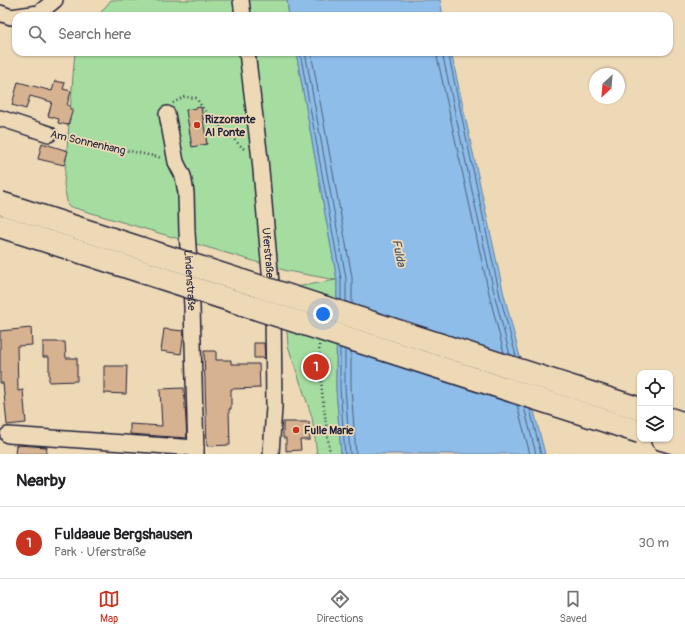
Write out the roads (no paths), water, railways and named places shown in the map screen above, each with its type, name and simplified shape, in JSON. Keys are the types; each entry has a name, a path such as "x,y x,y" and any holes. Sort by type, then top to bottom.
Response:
{"highway":[{"path":"0,203 637,408"},
{"path":"0,226 637,431"},
{"path":"673,420 685,424"},
{"path":"672,442 685,446"}],"street":[{"path":"41,12 55,0"},
{"path":"241,0 242,12"},
{"path":"0,13 12,17"},
{"name":"Uferstraße","path":"247,56 260,159 273,305 274,407 271,454"},
{"name":"Lindenstraße","path":"8,435 196,451 192,306 186,193 183,176 176,162 167,114"},
{"name":"Am Sonnenhang","path":"0,118 49,134"}],"water":[{"path":"287,0 440,0 442,12 288,12"},
{"name":"Fulda","path":"297,56 452,56 504,295 545,454 341,454 336,388 337,280"}],"place":[{"name":"Rizzorante Al Ponte","path":"197,125"},
{"name":"Fuldaaue Bergshausen","path":"316,367"},
{"name":"Fulle Marie","path":"296,430"}]}
